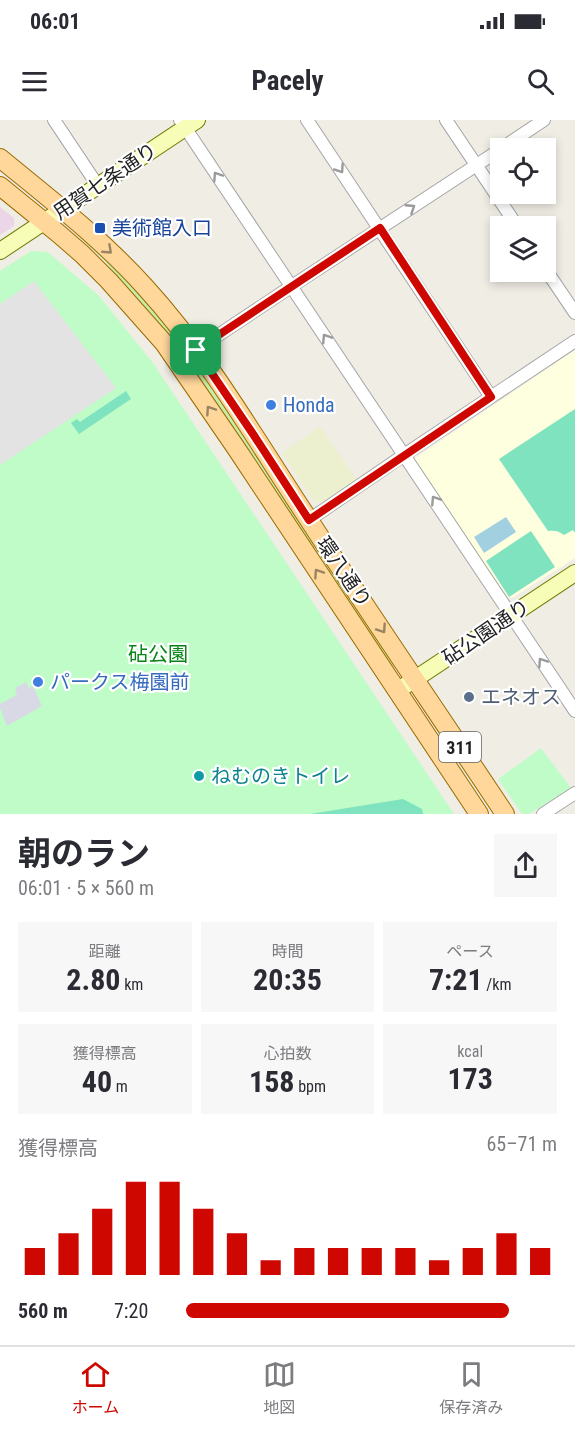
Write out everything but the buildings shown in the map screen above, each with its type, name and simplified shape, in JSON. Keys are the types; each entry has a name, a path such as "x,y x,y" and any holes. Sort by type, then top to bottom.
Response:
{"main road":[{"name":"環八通り","path":"0,158 111,252 172,318 253,434 504,814"},
{"name":"環八通り","path":"0,186 82,254 142,317 170,351 479,814"}],"street":[{"path":"54,120 98,186"},
{"path":"307,120 491,397"},
{"path":"446,120 510,216"},
{"path":"517,138 544,120"},
{"path":"187,122 292,286 575,711"},
{"name":"用賀七条通り","path":"0,251 98,186 187,122"},
{"path":"196,350 490,156"},
{"path":"554,282 575,314"},
{"path":"309,520 575,341"},
{"name":"砧公園通り","path":"397,691 575,573"},
{"path":"543,814 575,793"}],"shaded area":[{"path":"0,207 14,218 14,226 0,235"},
{"path":"34,281 116,388 0,465 0,304"},
{"path":"575,350 575,558 512,598 508,597 413,463 415,458"},
{"path":"320,426 357,480 322,503 314,501 282,453"},
{"path":"26,682 29,688 33,686 42,706 7,726 0,704 17,695 15,688"}],"green space":[{"path":"76,230 142,296 166,324 207,380 396,664 391,668 129,292 105,261 75,233"},
{"name":"砧公園","path":"31,251 48,252 99,296 153,363 454,814 0,814 0,271"},
{"path":"126,391 131,399 79,434 71,423 77,419 80,422"},
{"path":"575,409 575,533 573,530 564,535 557,531 548,531 499,459"},
{"path":"531,531 555,567 509,597 486,561"},
{"path":"541,748 571,788 529,814 522,814 498,779"},
{"path":"403,799 422,809 423,814 310,814"}],"water":[{"path":"506,517 516,532 484,553 474,537"}],"place":[{"name":"美術館入口","path":"100,228"},
{"name":"Honda","path":"271,405"},
{"name":"パークス梅園前","path":"38,682"},
{"name":"エネオス","path":"469,697"},
{"name":"ねむのきトイレ","path":"199,776"}],"route":[{"path":"380,228 491,397 309,520 196,350 380,228"}]}
